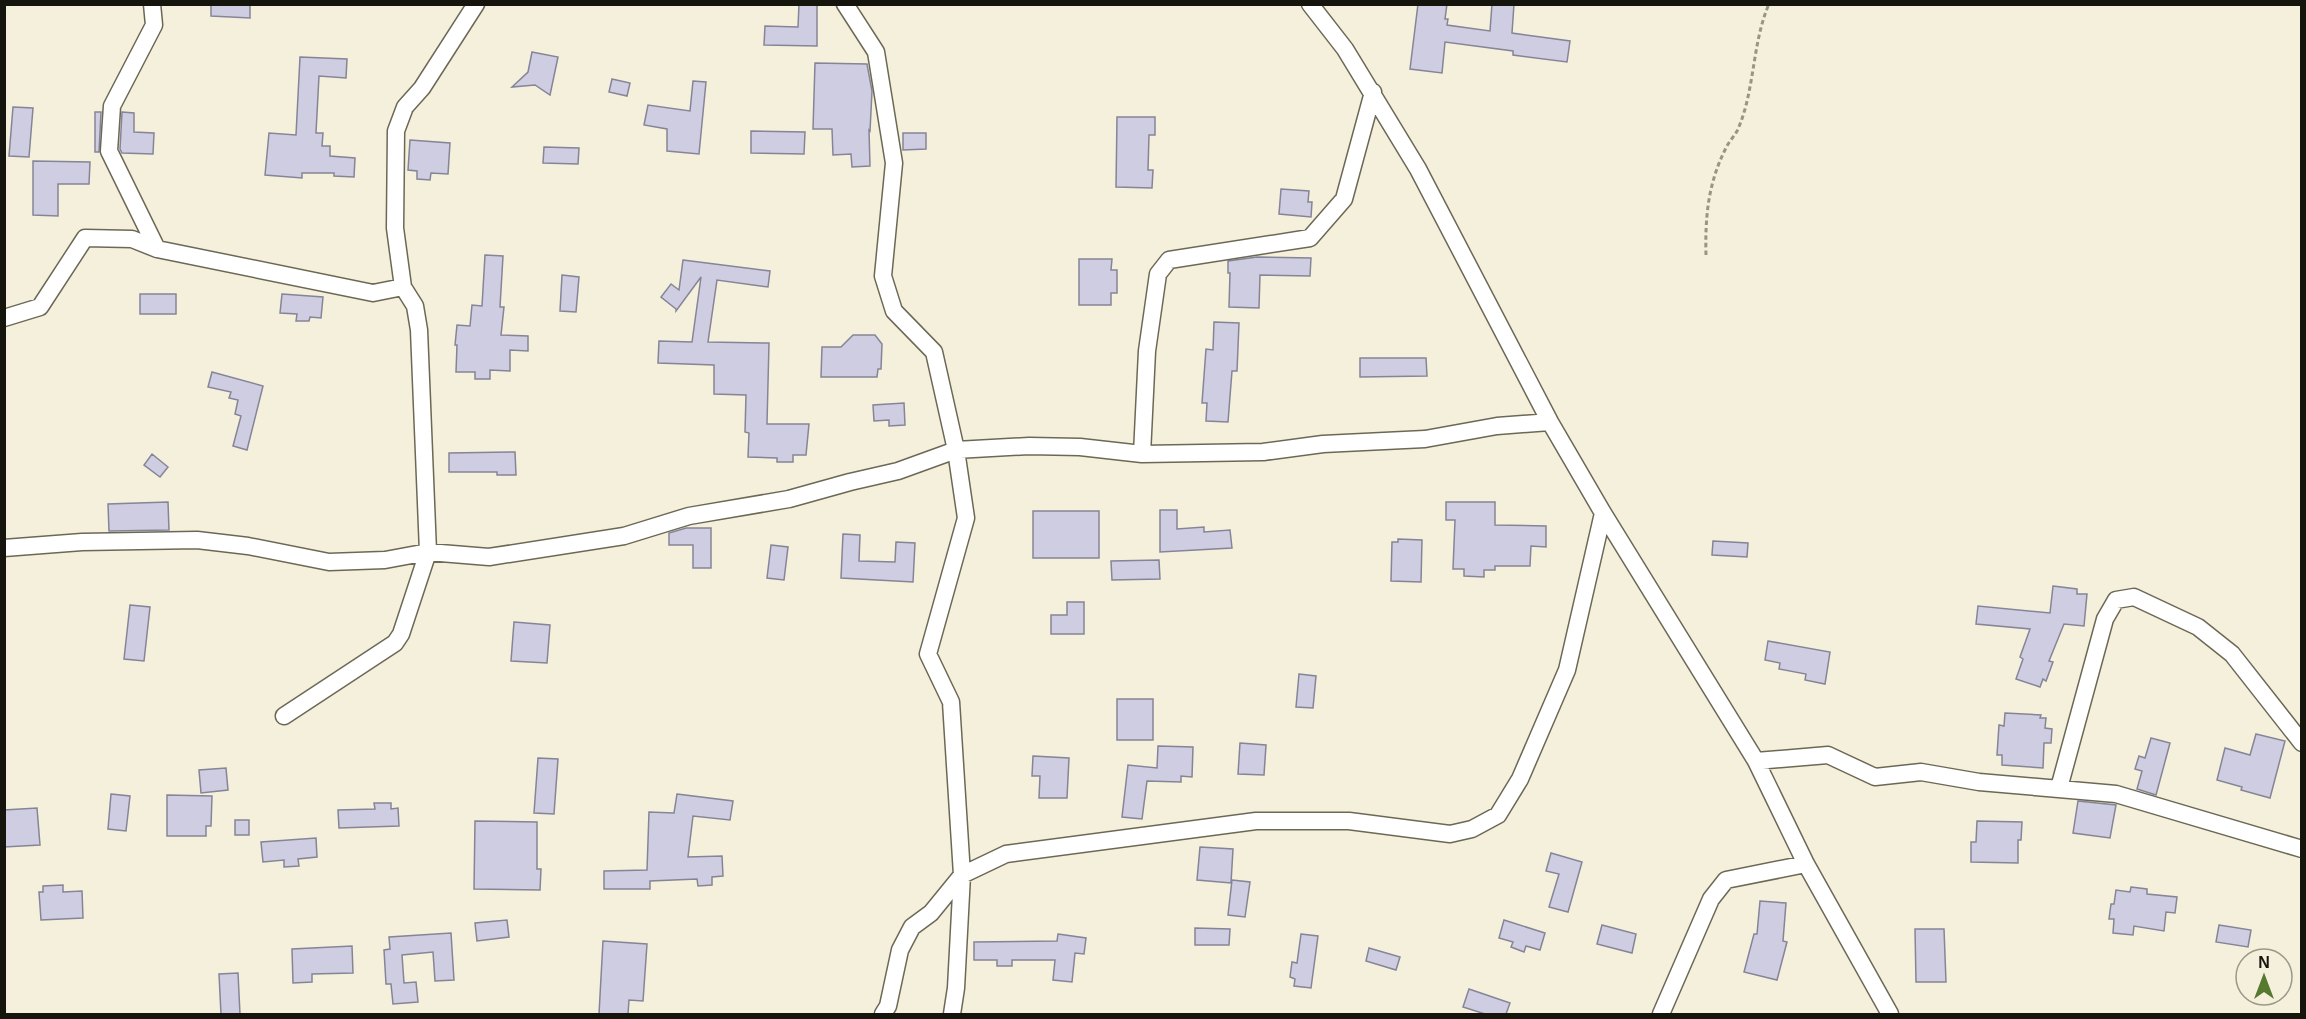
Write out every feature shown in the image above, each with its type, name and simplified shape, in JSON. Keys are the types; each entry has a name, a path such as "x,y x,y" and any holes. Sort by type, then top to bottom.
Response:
{"street":[{"path":"152,4 154,25 112,106 109,151 157,249"},
{"path":"284,716 394,643 401,634 428,552 419,330 415,306 403,287 395,228 396,131 405,107 422,88 476,4"},
{"path":"845,4 876,52 894,163 883,276 894,311 934,352 956,450 966,518 928,654 951,702 962,875 956,988 952,1014"},
{"path":"1310,4 1373,92 1418,169 1550,422 1603,513 1756,761 1806,864 1890,1014"},
{"path":"1142,453 1147,351 1158,274 1169,260 1310,238 1344,199 1373,92"},
{"path":"4,318 40,307 85,238 132,239 157,249 373,293 403,287"},
{"path":"4,548 81,542 197,540 249,546 329,562 385,560 428,552 489,557 624,536 689,516 789,499 898,471 956,450 1049,446 1142,453 1263,452 1323,444 1425,439 1497,426 1550,422"},
{"path":"882,1014 888,1005 900,950 912,927 931,913 962,875 1006,854 1256,821 1349,821 1450,834 1472,829 1498,815 1520,779 1567,670 1603,513"},
{"path":"2059,788 2104,619 2116,600 2134,597 2198,627 2232,654 2301,743"},
{"path":"1756,761 1828,755 1875,777 1922,772 1979,782 2116,794 2301,849"},
{"path":"1661,1014 1711,898 1726,880 1806,864"}],"path":[{"path":"1706,255 1705,220 1709,191 1726,147 1738,130 1763,19 1770,4"}],"building":[{"path":"211,4 250,4 250,18 211,16"},
{"path":"799,4 817,4 817,46 764,45 765,26 798,27"},
{"path":"1418,4 1447,4 1445,19 1448,19 1447,25 1490,31 1492,4 1514,4 1512,33 1570,41 1567,62 1513,55 1513,51 1445,42 1442,73 1410,69"},
{"path":"532,52 558,57 550,95 535,85 512,87 528,72"},
{"path":"300,57 347,59 346,78 319,76 316,133 323,133 322,146 330,146 330,156 355,158 354,177 334,176 334,173 302,173 302,178 265,175 269,133 296,135"},
{"path":"815,63 867,64 872,91 869,130 870,166 852,167 851,154 833,155 832,129 813,129"},
{"path":"612,79 630,83 627,96 609,92"},
{"path":"693,81 706,82 699,154 667,151 667,129 644,125 648,105 690,111"},
{"path":"13,107 33,108 29,157 9,156"},
{"path":"95,112 101,112 99,152 95,152"},
{"path":"122,112 134,113 134,132 154,133 153,154 122,153 120,149"},
{"path":"1117,117 1155,117 1155,135 1149,135 1148,170 1153,170 1152,188 1116,187"},
{"path":"751,131 805,132 804,154 751,153"},
{"path":"903,133 926,133 926,149 903,150"},
{"path":"410,140 450,143 448,174 431,173 430,180 417,179 417,171 408,170"},
{"path":"544,147 579,148 578,164 543,163"},
{"path":"33,161 90,162 89,184 58,184 58,216 33,215"},
{"path":"1281,189 1309,191 1308,202 1312,202 1311,217 1279,214"},
{"path":"485,255 503,256 500,307 504,307 501,335 528,336 528,351 510,350 510,371 490,370 490,379 475,379 475,372 456,372 457,345 455,345 457,325 470,326 472,305 482,306"},
{"path":"1257,257 1311,258 1310,276 1260,275 1259,308 1229,307 1228,261"},
{"path":"1079,259 1112,259 1111,270 1117,270 1117,293 1111,293 1111,305 1079,305"},
{"path":"683,260 770,271 768,287 717,280 708,342 769,343 767,424 809,424 806,455 793,455 793,462 777,462 777,458 748,457 749,433 745,432 746,395 714,394 714,365 658,363 659,341 692,342 701,277 676,311 661,297 671,284 679,290"},
{"path":"562,275 579,277 576,312 560,311"},
{"path":"140,294 176,294 176,314 140,314"},
{"path":"282,294 323,297 321,318 310,317 309,321 296,321 297,314 280,313"},
{"path":"1214,322 1239,323 1237,371 1232,371 1228,422 1206,421 1207,403 1202,403 1206,349 1213,350"},
{"path":"853,335 875,335 882,344 881,369 878,369 877,377 821,377 822,347 841,347"},
{"path":"1360,358 1426,358 1427,376 1360,377"},
{"path":"212,372 263,386 247,450 233,446 241,416 235,414 238,400 229,398 231,392 208,387"},
{"path":"904,403 905,425 889,426 889,420 874,421 873,405"},
{"path":"515,452 516,475 497,475 497,472 449,472 449,453"},
{"path":"152,454 168,467 160,477 144,465"},
{"path":"168,502 169,530 109,531 108,504"},
{"path":"1446,502 1495,502 1495,525 1546,526 1546,547 1531,546 1530,566 1495,566 1495,570 1484,570 1484,577 1464,576 1464,569 1453,569 1455,520 1446,520"},
{"path":"1160,510 1177,510 1177,529 1204,527 1204,532 1230,530 1232,548 1160,552"},
{"path":"1033,511 1099,511 1099,558 1033,558"},
{"path":"686,528 711,528 711,568 693,568 693,545 669,545 669,533"},
{"path":"843,534 860,535 859,561 895,562 896,542 915,543 913,582 841,578"},
{"path":"1398,539 1422,540 1421,582 1391,581 1392,542 1398,542"},
{"path":"1713,541 1748,543 1747,557 1712,555"},
{"path":"771,545 788,547 784,580 767,578"},
{"path":"1159,560 1160,579 1112,580 1111,561"},
{"path":"2053,586 2077,589 2077,594 2087,594 2084,626 2064,624 2049,661 2053,662 2046,681 2043,679 2040,687 2016,679 2023,659 2020,657 2030,629 1976,624 1978,606 2050,613"},
{"path":"1067,602 1084,602 1084,634 1051,634 1051,615 1067,615"},
{"path":"130,605 150,607 144,661 124,659"},
{"path":"514,622 550,625 547,663 511,661"},
{"path":"1768,641 1830,652 1825,684 1805,680 1806,674 1779,669 1780,663 1765,660"},
{"path":"1299,674 1316,676 1313,708 1296,707"},
{"path":"1117,699 1153,699 1153,740 1117,740"},
{"path":"2005,713 2041,715 2040,718 2046,718 2045,728 2052,729 2051,743 2044,743 2043,768 2002,765 2002,755 1997,755 1999,725 2004,726"},
{"path":"2256,734 2285,741 2270,798 2217,780 2225,748 2250,755"},
{"path":"2151,738 2170,743 2156,795 2137,789 2142,771 2135,769 2139,756 2145,758"},
{"path":"1240,743 1266,745 1264,775 1238,774"},
{"path":"1158,746 1193,747 1192,777 1181,776 1181,782 1147,781 1142,819 1122,817 1128,765 1157,768"},
{"path":"1033,756 1069,758 1067,798 1039,798 1040,776 1032,776"},
{"path":"538,758 558,759 554,814 534,813"},
{"path":"226,768 228,790 201,793 199,770"},
{"path":"111,794 130,796 126,831 108,829"},
{"path":"677,794 733,801 730,820 693,816 688,857 722,856 723,876 712,877 712,885 698,886 697,879 650,881 650,889 604,889 604,871 647,870 649,812 674,813"},
{"path":"167,795 212,796 211,826 206,826 206,836 167,836"},
{"path":"2078,801 2116,805 2110,838 2073,833"},
{"path":"374,803 391,803 391,809 398,808 399,826 339,828 338,810 375,809"},
{"path":"37,808 40,845 4,847 4,810"},
{"path":"235,820 249,820 249,835 235,835"},
{"path":"475,821 537,822 537,869 541,869 540,890 474,889"},
{"path":"1977,821 2022,822 2021,840 2018,840 2018,863 1971,862 1971,842 1976,842"},
{"path":"316,838 317,857 298,859 299,866 284,867 284,860 263,862 261,842"},
{"path":"1200,847 1233,849 1231,883 1197,880"},
{"path":"1551,853 1582,862 1568,912 1549,907 1559,874 1546,871"},
{"path":"1232,880 1250,882 1245,917 1228,915"},
{"path":"63,885 63,892 82,891 83,918 41,920 39,892 43,892 43,886"},
{"path":"2131,887 2147,889 2147,894 2177,897 2175,913 2166,912 2164,931 2134,926 2133,935 2113,933 2114,919 2109,919 2116,890 2130,892"},
{"path":"1760,901 1786,903 1783,941 1787,942 1777,980 1744,972 1754,934 1757,934"},
{"path":"507,920 509,937 477,941 475,923"},
{"path":"1504,920 1545,933 1540,950 1526,946 1524,952 1511,947 1513,942 1499,938"},
{"path":"1602,925 1636,934 1632,953 1597,944"},
{"path":"2219,925 2251,930 2248,947 2216,942"},
{"path":"1195,928 1230,929 1229,945 1195,945"},
{"path":"1915,929 1944,929 1946,982 1916,982"},
{"path":"451,933 454,980 435,981 433,952 402,955 404,983 416,982 418,1002 393,1004 391,984 386,984 384,950 390,949 389,937"},
{"path":"1058,934 1086,938 1084,954 1075,953 1072,982 1053,980 1055,960 1012,960 1012,966 997,966 997,960 974,960 974,942 1057,941"},
{"path":"1301,934 1318,936 1311,988 1294,986 1295,979 1290,977 1292,962 1297,963"},
{"path":"603,941 647,944 643,1001 629,1000 628,1014 599,1014"},
{"path":"352,946 353,973 312,974 312,982 293,983 292,949"},
{"path":"1369,948 1400,957 1396,970 1366,961"},
{"path":"238,973 240,1014 221,1014 219,974"},
{"path":"1469,989 1510,1003 1506,1014 1485,1014 1463,1007"}]}
